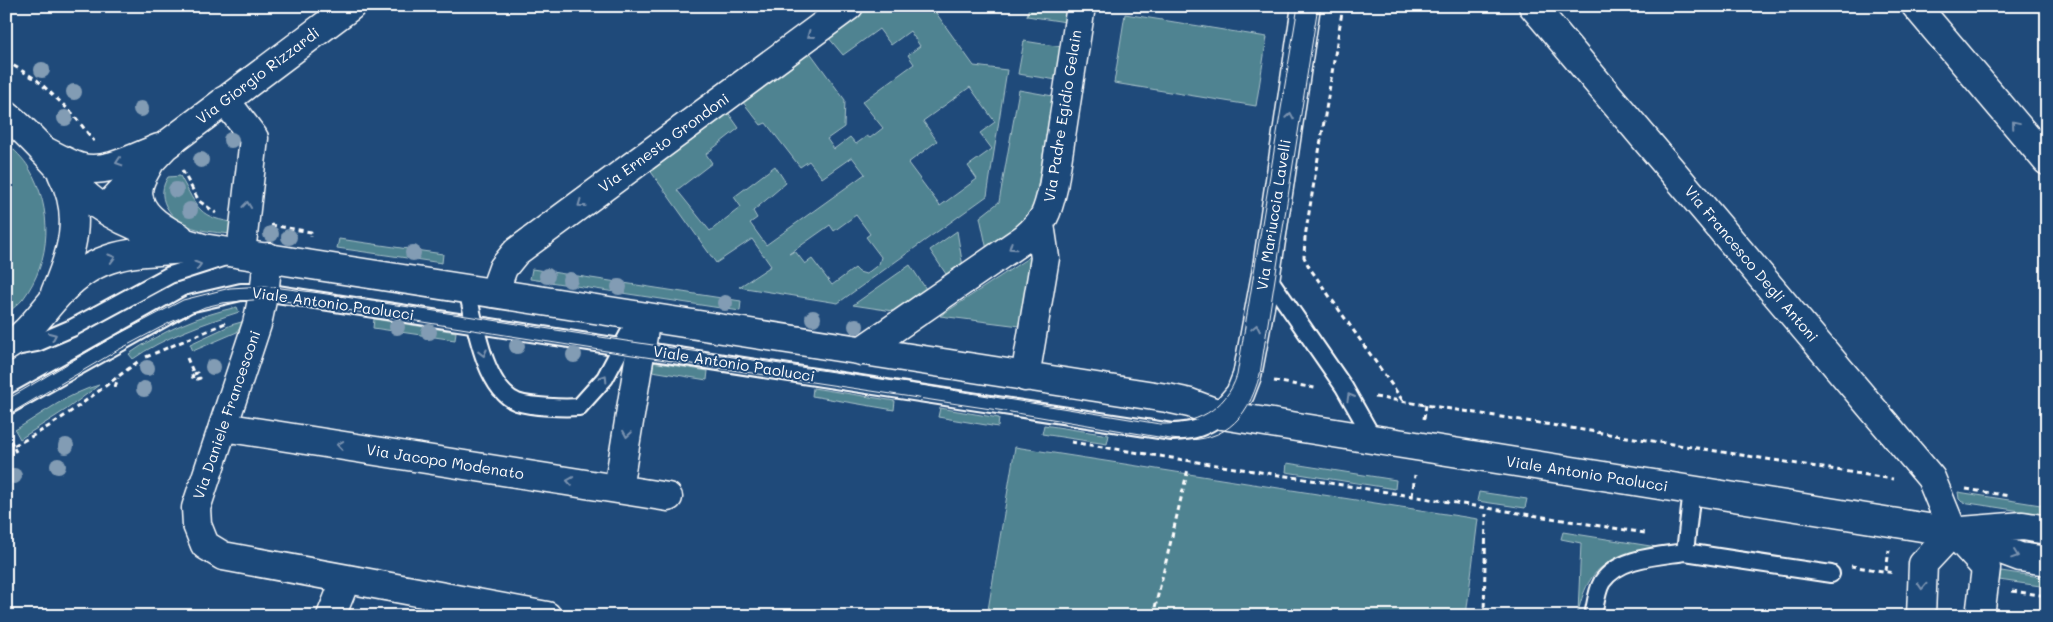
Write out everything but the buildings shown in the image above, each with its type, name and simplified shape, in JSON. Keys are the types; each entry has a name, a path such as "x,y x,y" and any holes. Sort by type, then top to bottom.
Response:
{"street":[{"name":"Via Giorgio Rizzardi","path":"165,158 225,100 351,6"},
{"name":"Via Ernesto Grondoni","path":"494,293 503,268 516,252 849,6"},
{"name":"Via Padre Egidio Gelain","path":"861,351 1025,238 1040,224 1048,212 1081,6"},
{"name":"Via Mariuccia Lavelli","path":"1222,415 1235,402 1244,385 1266,274 1306,6"},
{"name":"Via Francesco Degli Antoni","path":"1533,6 1931,478 1953,532"},
{"path":"1919,7 2047,161"},
{"path":"225,100 254,138 241,253"},
{"path":"6,115 20,126 89,198 105,209 149,231 203,248"},
{"path":"51,159 78,167 91,168 165,158"},
{"path":"6,348 31,328 51,301 105,209 165,158"},
{"path":"165,158 140,183 138,189 142,204 148,217 164,230 203,248"},
{"path":"51,159 70,189 74,216 71,246 51,301"},
{"path":"1025,377 1045,258 1040,224"},
{"path":"51,301 70,281 103,260 126,254 203,248"},
{"name":"Viale Antonio Paolucci","path":"203,248 1167,398 1190,403 1222,415 1953,532 2020,557 2047,561"},
{"name":"Via Daniele Francesconi","path":"268,257 253,292 257,324 196,508 197,525 205,545 223,556 346,579 493,611 547,616"},
{"path":"618,489 632,349 642,316"},
{"name":"Via Jacopo Modenato","path":"223,426 668,497"},
{"name":"Viale Antonio Paolucci","path":"1953,532 2023,526 2047,530"},
{"path":"1921,616 1923,564 1953,532 1986,568 1980,616"},
{"path":"332,616 346,579"}],"lane":[{"path":"6,348 37,343 72,328 170,275 241,253"},
{"path":"1266,274 1348,393 1374,440"},
{"path":"467,289 486,365 505,394 518,402 560,408 579,407 632,349"},
{"path":"6,407 190,304 253,292"},
{"name":"Viale Antonio Paolucci","path":"253,292 475,324 1172,432 1192,431 1206,427 1222,415"},
{"path":"1686,546 1692,490"},
{"path":"1593,616 1602,582 1614,570 1638,560 1686,546 1836,569"}],"path":[{"path":"1343,6 1305,237 1304,257 1309,267 1403,402"},
{"path":"6,61 37,80 72,113 99,145"},
{"path":"165,158 199,201 221,215 311,232"},
{"path":"6,449 27,440 76,408 140,360 229,322"},
{"path":"187,358 194,374"},
{"path":"1266,380 1900,480"},
{"path":"6,432 16,452"},
{"path":"1065,441 1686,546"},
{"path":"1153,616 1188,469"},
{"path":"1961,489 2018,498"},
{"path":"1484,616 1486,514"},
{"path":"1836,569 1901,574"},
{"path":"2007,590 2047,596"}],"green space":[{"path":"869,6 931,6 974,66 1007,70 987,196 838,303 739,287 771,266 752,239 716,263 649,169 727,111 739,128 706,154 712,163 677,190 710,231 741,207 734,197 775,166 786,183 753,211 757,218 750,223 766,245 865,174 852,157 822,178 809,161 800,167 766,123 761,125 742,101 809,51 845,100 844,127 827,139 834,149 850,137 856,144 867,136 870,138 883,128 862,102 914,64 908,55 920,46 910,31 891,45 879,29 843,55 828,37","holes":["970,87 995,122 980,133 992,149 968,166 977,179 940,206 908,163 937,141 923,121","856,215 870,234 866,237 881,257 879,264 866,274 859,272 855,268 832,285 812,259 805,264 795,251 789,254 830,225 834,231"]},
{"path":"1029,6 1068,6 1066,22 1027,16"},
{"path":"1125,14 1267,37 1256,106 1114,83"},
{"path":"1024,41 1062,47 1057,80 1018,74"},
{"path":"1019,90 1053,96 1033,214 1024,224 987,250 980,217 999,202"},
{"path":"6,142 27,165 37,184 42,200 46,234 40,268 33,284 21,301 6,314"},
{"path":"180,176 191,197 207,215 239,223 238,235 197,229 188,226 172,215 164,202 163,187 168,177"},
{"path":"957,231 963,267 948,277 930,250"},
{"path":"339,239 443,254 442,263 337,248"},
{"path":"1031,256 1020,326 940,316"},
{"path":"910,265 928,292 899,312 853,305"},
{"path":"532,269 741,301 740,311 530,279"},
{"path":"237,307 239,312 170,338 144,351 133,359 129,354 154,338 180,325"},
{"path":"374,319 456,332 455,340 373,328"},
{"path":"245,321 237,332 193,351 190,344 231,325"},
{"path":"652,362 708,371 707,380 646,370"},
{"path":"99,385 67,409 20,439 15,430 56,404 77,393"},
{"path":"813,388 895,401 894,410 812,396"},
{"path":"940,408 999,418 998,427 938,417"},
{"path":"1044,425 1109,435 1107,444 1042,434"},
{"path":"1015,447 1478,519 1466,616 987,616"},
{"path":"1287,463 1396,480 1395,489 1286,472"},
{"path":"1479,492 1527,499 1525,508 1477,501"},
{"path":"1958,492 2047,506 2047,515 1962,502 1959,499"},
{"path":"1563,532 1669,549 1621,557 1609,562 1590,580 1583,594 1578,613 1581,543 1561,539"},
{"path":"2001,571 2047,578 2047,587 1999,580"}],"tram line":[{"path":"6,400 111,338 183,300 230,288 265,286 921,385 1160,424 1185,422 1208,413 1217,406 1225,398 1237,375 1298,6"},
{"path":"6,416 118,350 171,322 205,307 222,303 263,299 302,303 1011,412 1170,439 1188,440 1217,434 1239,418 1248,406 1260,374 1318,6"}]}
